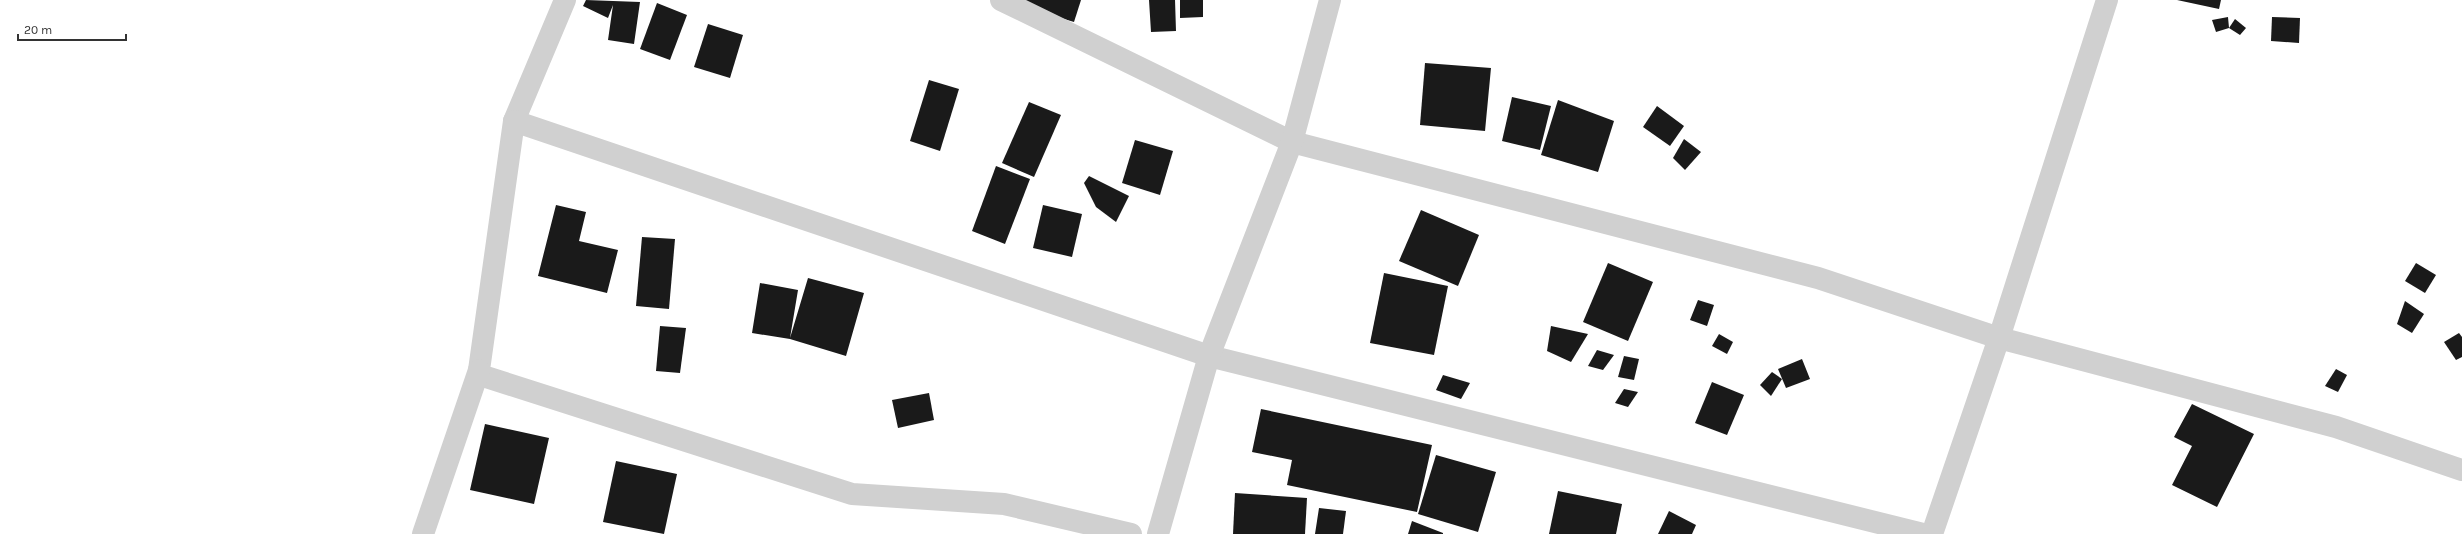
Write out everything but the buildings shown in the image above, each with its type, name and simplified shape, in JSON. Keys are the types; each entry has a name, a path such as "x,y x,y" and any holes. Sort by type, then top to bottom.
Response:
{"street":[{"path":"423,534 479,370 514,122 565,0"},
{"path":"1001,0 1292,142 1818,278 1999,338 2336,427 2462,470"},
{"path":"1158,534 1209,356 1292,142 1330,0"},
{"path":"1932,534 1999,338 2107,0"},
{"path":"514,122 1209,356 1923,534"},
{"path":"479,370 483,376 852,494 1004,504 1131,534"}]}
